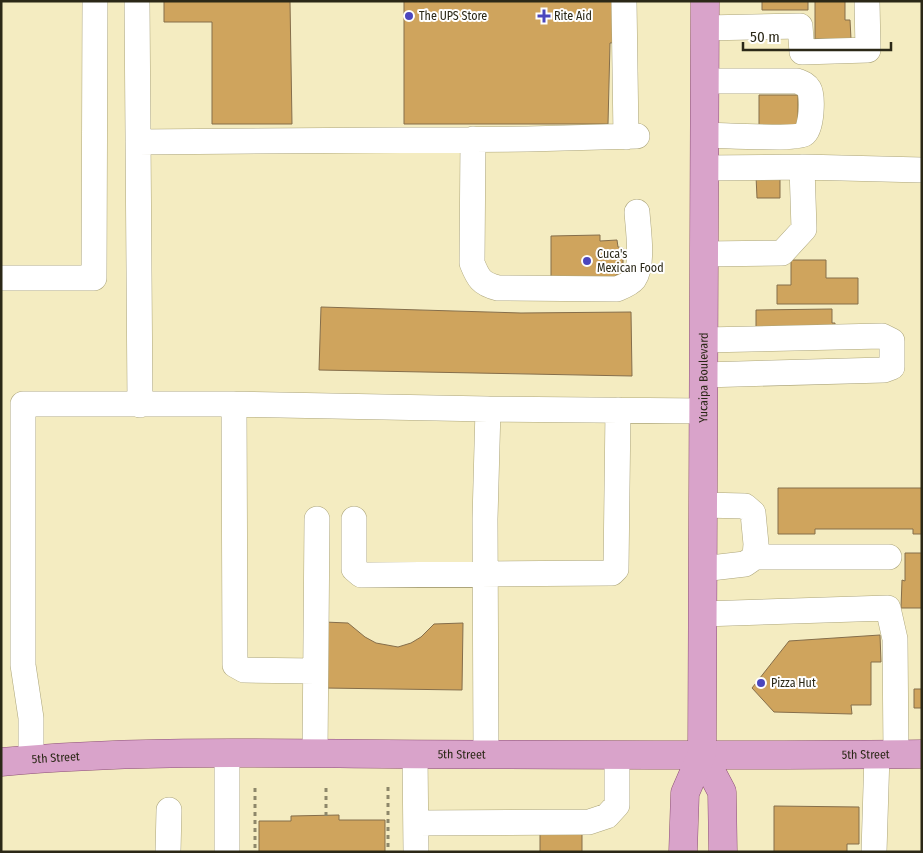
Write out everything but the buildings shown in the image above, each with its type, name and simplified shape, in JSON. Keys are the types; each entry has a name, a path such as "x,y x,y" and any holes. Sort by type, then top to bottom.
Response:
{"main road":[{"name":"Yucaipa Boulevard","path":"683,852 685,793 702,754 705,14"},
{"name":"5th Street","path":"1,762 62,756 227,754 617,756 899,754"},
{"name":"Yucaipa Boulevard","path":"702,754 722,792 723,852"}],"lane":[{"path":"1,278 94,278 94,1"},
{"path":"137,1 140,404"},
{"path":"138,142 632,137 624,1"},
{"path":"705,14 800,26 802,52 868,50 867,1"},
{"path":"704,135 785,136 804,134 808,130 810,123 811,101 810,90 805,84 796,81 705,81"},
{"path":"473,139 472,263 477,276 486,286 527,289 616,289 623,286 634,280 639,265 637,212"},
{"path":"704,168 802,167 922,170"},
{"path":"704,254 782,253 804,230 802,167"},
{"path":"703,375 884,370 892,367 892,341 882,336 704,340"},
{"path":"31,759 31,718 23,665 23,404 234,404 488,410 703,410"},
{"path":"234,404 235,665 244,670 315,671"},
{"path":"486,755 488,410"},
{"path":"354,519 354,568 361,575 612,573 616,569 618,410"},
{"path":"703,505 745,506 752,513 756,544 755,557"},
{"path":"315,754 317,519"},
{"path":"702,568 745,564 755,557 888,557"},
{"path":"702,614 888,608 895,639 899,754 874,852"},
{"path":"227,754 227,852"},
{"path":"415,754 416,852"},
{"path":"416,823 589,822 607,816 616,805 617,756"},
{"path":"168,810 168,852"}],"path":[{"path":"388,787 388,852"},
{"path":"255,788 255,852"},
{"path":"326,788 326,816"}],"place":[{"name":"The UPS Store","path":"409,16"},
{"name":"Rite Aid","path":"544,16"},
{"name":"Cuca's Mexican Food","path":"587,261"},
{"name":"Pizza Hut","path":"761,683"}]}
